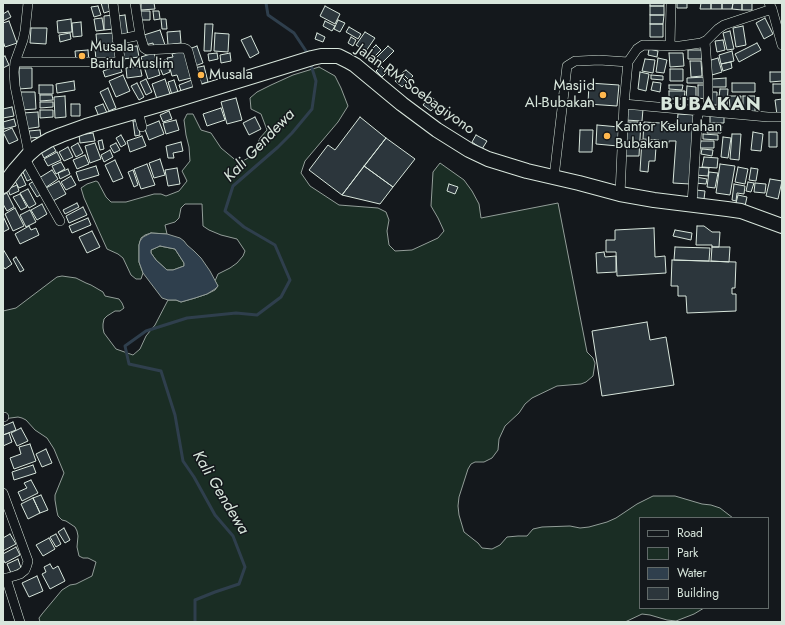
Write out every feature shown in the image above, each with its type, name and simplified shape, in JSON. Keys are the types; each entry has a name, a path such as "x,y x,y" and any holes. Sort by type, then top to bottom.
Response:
{"main road":[{"name":"Jalan RM Soebagiyono","path":"4,184 27,156 49,140 61,135 86,126 312,58 321,56 338,56 355,65 408,108 458,144 488,159 527,171 620,194 727,209 742,212 782,226"}],"street":[{"path":"28,3 25,31 15,62 15,86 27,156 60,221"},
{"path":"15,62 119,61 120,59 113,3"},
{"path":"135,3 140,36 144,48 147,50 183,48 188,51 199,92"},
{"path":"670,45 671,3"},
{"path":"620,194 624,104 628,62 637,49 643,45 680,46 705,42 724,25 771,6 782,45"},
{"path":"117,40 140,36"},
{"path":"705,42 708,81 708,111"},
{"path":"554,177 567,66 575,61 599,60 628,62"},
{"path":"624,104 782,117"},
{"path":"692,204 698,110"},
{"path":"138,111 142,128"},
{"path":"3,494 28,561 25,570 20,574 4,578 20,622"}],"green space":[{"path":"319,67 335,76 348,106 338,122 305,161 301,173 310,186 339,205 378,208 386,212 389,220 387,231 389,245 395,251 412,250 438,238 444,231 431,206 433,172 440,163 464,180 479,204 481,218 558,203 587,352 593,358 595,363 593,376 581,384 557,386 532,398 505,426 499,439 498,450 492,458 484,462 475,462 471,464 459,497 458,506 464,532 482,548 492,549 500,545 507,537 527,536 533,529 542,527 570,526 580,528 607,522 653,496 675,496 702,504 711,505 720,508 732,517 639,517 639,609 702,609 676,621 642,614 625,622 40,622 39,618 62,590 92,576 96,562 79,556 77,547 78,536 75,527 58,516 55,495 64,473 54,449 47,438 35,430 26,420 22,418 18,417 3,419 3,311 16,308 57,277 62,276 76,278 103,292 105,296 119,299 122,303 124,308 120,311 115,311 104,319 104,333 116,349 133,355 140,349 146,336 155,325 168,300 176,300 181,302 215,290 218,286 215,281 218,274 237,263 245,251 237,239 221,235 203,226 202,204 185,204 181,208 179,218 175,222 165,225 167,234 151,233 141,238 139,245 139,262 143,273 141,279 136,279 131,275 123,258 107,249 81,188 96,181 111,202 126,202 154,194 166,196 179,191 187,181 182,171 190,161 184,120 187,114 193,114 201,130 211,133 221,148 239,163 252,156 260,138 267,130 261,114 251,109 250,98 257,92 293,75"},
{"path":"160,246 175,249 184,263 184,266 173,270 167,270 151,253 151,250"}],"water":[{"path":"151,233 167,234 180,238 201,258 218,286 207,294 181,302 162,298 143,273 139,262 139,245 143,237","holes":["160,246 175,249 184,263 184,266 173,270 167,270 151,253 151,250"]}],"building":[{"path":"101,3 108,3 110,11 104,13"},
{"path":"141,3 154,3 155,9 141,10"},
{"path":"650,3 664,3 664,6 650,6"},
{"path":"677,3 687,3 687,8 677,8"},
{"path":"701,3 711,3 711,9 700,9"},
{"path":"711,3 722,3 722,9 711,9"},
{"path":"722,3 733,3 732,9 722,9"},
{"path":"733,3 742,3 742,10 732,9"},
{"path":"742,3 752,3 752,10 742,10"},
{"path":"98,6 101,15 94,17 91,7"},
{"path":"325,6 340,14 335,24 320,16"},
{"path":"650,6 664,6 664,15 650,15"},
{"path":"8,11 11,17 3,21 3,14"},
{"path":"138,11 150,11 150,20 139,20"},
{"path":"153,11 159,11 160,19 154,20"},
{"path":"114,15 114,29 104,30 104,16"},
{"path":"125,15 128,36 120,37 117,16"},
{"path":"650,15 664,15 663,24 650,24"},
{"path":"102,18 104,30 96,31 94,19"},
{"path":"765,18 773,34 764,39 756,23"},
{"path":"71,19 72,32 58,33 57,21"},
{"path":"161,19 166,19 167,29 162,29"},
{"path":"338,20 345,23 340,32 334,29"},
{"path":"9,21 17,43 5,47 3,41 3,23"},
{"path":"325,21 335,26 332,31 323,26"},
{"path":"81,22 82,36 73,37 72,23"},
{"path":"205,24 213,24 211,51 204,51"},
{"path":"650,24 663,24 663,37 650,37"},
{"path":"743,26 746,45 736,47 733,28"},
{"path":"349,27 361,34 358,39 346,32"},
{"path":"31,28 47,28 46,44 30,43"},
{"path":"160,30 165,45 154,48 153,43 145,45 144,35"},
{"path":"180,31 181,43 168,45 167,32"},
{"path":"730,31 734,49 727,50 723,33"},
{"path":"365,32 375,38 366,51 356,45"},
{"path":"70,33 71,39 60,42 59,35"},
{"path":"114,33 115,44 97,45 96,34"},
{"path":"215,33 229,34 228,52 214,51"},
{"path":"317,33 325,37 323,42 315,39"},
{"path":"251,36 259,53 250,58 241,40"},
{"path":"351,37 356,40 353,46 348,43"},
{"path":"723,40 725,50 717,52 715,41"},
{"path":"757,43 761,50 739,62 735,54"},
{"path":"115,45 117,59 96,61 95,48"},
{"path":"376,45 381,50 371,60 366,55"},
{"path":"137,46 139,57 123,59 122,48"},
{"path":"197,46 203,63 195,66 189,49"},
{"path":"388,46 394,51 381,64 375,59"},
{"path":"649,49 658,51 657,57 648,55"},
{"name":"Musala Baitul Muslim","path":"88,50 89,61 76,62 75,51"},
{"path":"184,50 191,78 179,81 177,75 172,76 167,58 173,57 172,54"},
{"path":"688,50 702,50 702,59 688,59"},
{"path":"732,51 734,61 721,64 719,55"},
{"path":"154,53 160,75 148,79 141,57"},
{"path":"217,53 218,59 209,61 208,54"},
{"path":"230,53 231,61 221,63 220,55"},
{"path":"669,53 683,53 684,66 670,67"},
{"path":"5,56 9,65 3,68 3,57"},
{"path":"658,58 667,60 664,73 656,72"},
{"path":"718,58 722,72 712,75 708,61"},
{"path":"645,59 655,60 653,73 642,71"},
{"path":"165,60 170,72 163,75 158,63"},
{"path":"690,61 701,61 702,76 691,77"},
{"path":"731,62 732,68 723,71 721,64"},
{"path":"120,65 122,72 105,77 103,71"},
{"path":"140,66 142,76 127,78 126,68"},
{"name":"Musala","path":"204,66 208,82 198,85 194,68"},
{"path":"381,66 387,72 382,77 376,71"},
{"path":"19,68 32,68 32,88 19,89"},
{"path":"670,69 683,69 683,81 670,81"},
{"path":"406,70 413,76 409,80 402,73"},
{"path":"640,72 649,74 646,91 638,89"},
{"path":"770,72 782,72 782,81 770,82"},
{"path":"123,75 130,91 116,97 109,81"},
{"path":"400,75 407,82 402,87 395,81"},
{"path":"651,75 663,76 663,80 651,79"},
{"path":"705,77 705,83 687,83 687,78"},
{"path":"726,78 726,87 712,87 712,79"},
{"path":"146,79 152,92 146,95 140,82"},
{"path":"165,79 170,94 157,99 152,84"},
{"path":"174,80 178,92 172,95 168,82"},
{"path":"192,80 194,87 181,91 179,85"},
{"path":"74,81 75,90 57,93 56,84"},
{"path":"653,82 661,83 660,92 651,90"},
{"path":"137,83 144,97 139,100 131,86"},
{"name":"Masjid Al-Bubakan","path":"589,83 619,85 617,106 588,104"},
{"path":"732,83 755,83 755,92 732,92"},
{"path":"773,84 782,84 782,93 773,93"},
{"path":"39,85 53,85 53,94 39,94"},
{"path":"669,85 683,85 682,90 669,89"},
{"path":"698,85 707,85 706,99 698,98"},
{"path":"687,86 696,87 696,100 686,99"},
{"path":"108,88 116,108 109,111 100,92"},
{"path":"720,89 728,89 727,105 718,104"},
{"path":"669,91 685,91 684,99 669,99"},
{"path":"20,92 35,92 36,109 20,110"},
{"path":"711,92 717,92 717,105 711,105"},
{"path":"40,95 52,95 53,100 40,101"},
{"path":"65,96 66,117 55,118 54,97"},
{"path":"430,96 438,102 431,111 423,105"},
{"path":"729,96 741,96 740,107 730,108"},
{"path":"743,96 755,96 755,112 743,112"},
{"path":"236,98 242,120 227,124 221,102"},
{"path":"782,99 782,114 777,115 775,100"},
{"path":"40,102 53,102 53,107 40,108"},
{"path":"71,104 80,104 80,116 71,116"},
{"path":"103,104 108,115 100,119 95,107"},
{"path":"12,107 14,116 3,118 3,109"},
{"path":"221,108 225,120 207,126 203,114"},
{"path":"625,108 643,109 642,121 625,120"},
{"path":"40,110 53,110 53,117 40,118"},
{"path":"169,111 172,119 163,122 160,115"},
{"path":"38,112 39,127 25,129 23,113"},
{"path":"678,114 695,115 690,184 673,183 676,141 669,141 668,147 659,146 659,140 643,139 644,122 677,124"},
{"path":"710,116 724,116 724,123 710,123"},
{"path":"255,117 261,129 249,135 243,123"},
{"path":"360,117 386,138 342,195 309,170 328,145 335,150"},
{"path":"14,119 16,126 4,129 3,122"},
{"path":"176,120 179,130 166,134 163,123"},
{"path":"133,121 138,121 140,135 135,136"},
{"path":"159,121 164,134 149,140 144,127"},
{"path":"627,122 641,122 639,156 625,156"},
{"name":"Kantor Kelurahan Bubakan","path":"597,125 619,127 618,146 596,144"},
{"path":"707,125 722,126 721,133 707,133"},
{"path":"12,128 18,140 9,144 3,132"},
{"path":"40,130 41,137 30,138 29,131"},
{"path":"580,130 593,130 592,152 579,152"},
{"path":"753,132 763,134 761,151 751,150"},
{"path":"769,132 777,132 777,147 769,147"},
{"path":"93,133 95,141 80,143 79,135"},
{"path":"703,134 718,135 718,140 703,139"},
{"path":"732,134 741,134 739,160 730,159"},
{"path":"121,135 126,144 121,147 116,138"},
{"path":"476,135 487,141 482,149 472,142"},
{"path":"142,136 146,146 130,152 127,141"},
{"path":"723,137 731,138 728,158 721,157"},
{"path":"386,138 415,159 393,187 364,166"},
{"path":"102,140 104,149 100,150 98,141"},
{"path":"642,140 650,141 650,147 656,147 655,161 649,161 648,172 640,171"},
{"path":"701,141 714,141 714,148 700,148"},
{"path":"181,142 183,151 173,153 174,158 168,158 166,146"},
{"path":"78,143 83,153 76,157 71,147"},
{"path":"95,143 101,159 90,163 85,146"},
{"path":"116,143 120,150 114,153 110,146"},
{"path":"53,146 56,151 44,158 41,152"},
{"path":"68,147 73,157 64,161 59,152"},
{"path":"702,149 713,150 712,156 701,154"},
{"path":"110,150 113,157 104,162 101,155"},
{"path":"57,152 61,160 48,166 44,159"},
{"path":"85,155 89,164 77,169 73,160"},
{"path":"704,157 718,158 717,168 702,167"},
{"path":"160,159 165,175 154,178 149,163"},
{"path":"115,160 123,178 113,182 105,165"},
{"path":"61,162 65,169 56,174 52,166"},
{"path":"147,164 155,185 141,189 134,169"},
{"path":"720,164 735,166 730,195 716,193"},
{"path":"96,166 99,175 79,181 76,172"},
{"path":"364,166 393,187 380,204 342,195"},
{"path":"28,167 34,178 27,181 22,170"},
{"path":"696,167 709,168 708,176 695,175"},
{"path":"738,167 748,169 745,184 735,182"},
{"path":"177,168 180,184 168,186 165,170"},
{"path":"751,168 758,169 756,181 749,180"},
{"path":"68,169 70,174 60,179 58,173"},
{"path":"52,170 58,179 45,188 39,178"},
{"path":"133,170 138,185 134,187 128,172"},
{"path":"20,172 26,185 19,188 12,176"},
{"path":"709,172 718,173 715,188 707,187"},
{"path":"71,176 76,185 66,190 61,182"},
{"path":"696,177 707,179 706,184 695,183"},
{"path":"770,179 782,181 778,199 766,196"},
{"path":"36,180 43,193 37,197 29,184"},
{"path":"59,181 66,194 53,201 46,188"},
{"path":"748,182 754,183 751,192 746,191"},
{"path":"755,183 766,184 765,193 754,192"},
{"path":"449,184 458,187 455,194 447,191"},
{"path":"734,184 745,186 744,194 737,193 736,201 732,200"},
{"path":"17,185 19,191 10,195 8,189"},
{"path":"28,189 36,204 29,208 20,193"},
{"path":"696,190 705,191 704,199 694,198"},
{"path":"7,193 14,207 7,211 3,204 3,195"},
{"path":"20,194 27,207 21,210 13,197"},
{"path":"738,195 747,197 745,206 736,203"},
{"path":"77,203 79,207 65,214 63,210"},
{"path":"42,204 47,214 37,220 31,210"},
{"path":"83,207 87,215 69,223 66,216"},
{"path":"15,208 24,226 13,231 5,214"},
{"path":"30,210 36,222 26,227 20,215"},
{"path":"3,216 9,229 3,232"},
{"path":"88,218 91,225 72,233 69,226"},
{"path":"29,226 31,230 36,228 39,235 20,244 15,234"},
{"path":"697,226 704,226 712,232 720,232 719,247 712,247 712,245 696,245"},
{"path":"654,228 655,257 665,256 666,273 617,276 616,252 606,252 606,240 615,240 615,230"},
{"path":"675,230 692,233 691,240 673,236"},
{"path":"92,231 100,247 87,253 79,237"},
{"path":"675,247 710,248 709,261 674,260"},
{"path":"712,247 730,247 729,262 711,261"},
{"path":"3,249 12,264 5,269 3,266"},
{"path":"604,252 605,257 616,256 616,272 597,273 596,253"},
{"path":"16,257 24,270 20,272 13,259"},
{"path":"672,260 736,262 735,288 732,288 732,294 736,294 736,311 687,313 686,296 678,296 678,286 671,286"},
{"path":"647,322 650,340 666,337 674,385 602,396 592,331"},
{"path":"13,422 16,430 3,435 3,426"},
{"path":"21,428 28,441 17,446 11,433"},
{"path":"9,433 12,442 3,446 3,435"},
{"path":"30,444 36,461 14,469 10,458 21,454 19,447"},
{"path":"46,449 52,463 42,467 36,454"},
{"path":"33,465 36,473 14,480 12,472"},
{"path":"31,480 38,493 22,501 18,492 27,488 24,483"},
{"path":"41,495 48,510 40,513 33,498"},
{"path":"33,498 40,513 28,519 21,504"},
{"path":"64,528 70,540 65,543 58,532"},
{"path":"10,534 16,544 3,551 3,538"},
{"path":"56,534 61,544 56,547 50,537"},
{"path":"49,538 55,549 43,556 36,545"},
{"path":"16,547 20,555 5,563 3,554"},
{"path":"18,559 21,568 11,573 7,564"},
{"path":"50,564 53,569 58,566 65,581 50,589 42,574 46,572 44,567"},
{"path":"37,576 43,591 29,597 22,583"}],"waterway":[{"name":"Kali Gendewa","path":"266,3 268,15 294,33 308,55"},
{"name":"Kali Gendewa","path":"195,622 195,600 239,584 245,567 233,536 215,515 194,477 183,461 175,415 161,371 129,364 125,346 146,331 187,318 236,313 257,315 281,297 290,280 275,245 244,227 225,211 233,186 278,147 312,109 316,81 310,62"}],"place":[{"name":"Musala Baitul Muslim","path":"82,56"},
{"name":"Musala","path":"201,75"},
{"name":"Masjid Al-Bubakan","path":"603,95"},
{"name":"Kantor Kelurahan Bubakan","path":"607,136"}],"district":[{"name":"BUBAKAN","path":"711,105"}]}
